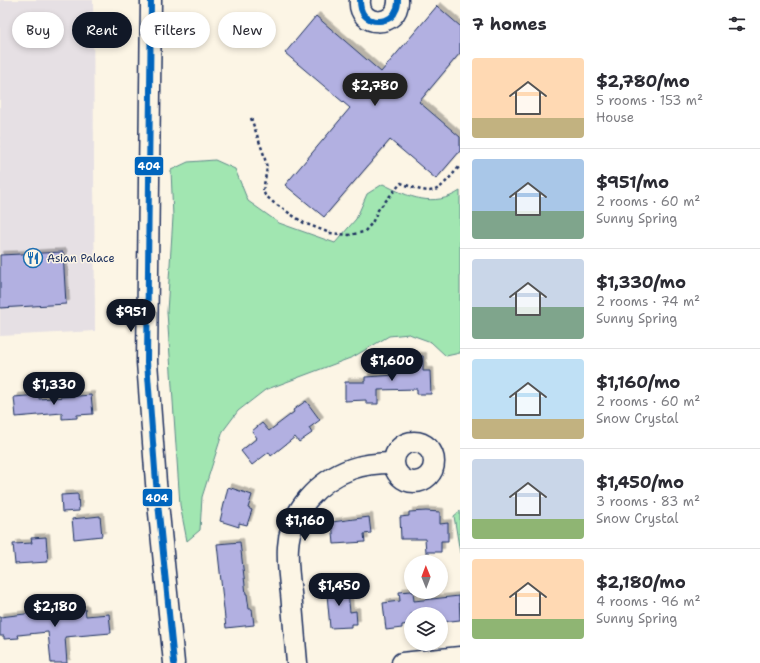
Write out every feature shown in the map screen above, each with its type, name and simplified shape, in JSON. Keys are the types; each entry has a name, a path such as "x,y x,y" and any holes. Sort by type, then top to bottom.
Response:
{"street":[{"path":"151,0 147,362 156,483 174,663"},
{"path":"360,0 361,10 365,16 376,22 382,22 393,16 396,11 398,0"},
{"path":"297,663 288,567 290,532 296,516 306,501 320,485 336,475 352,468 393,463"},
{"path":"402,663 460,656"}],"path":[{"path":"251,118 267,168 263,191 265,195 274,203 304,223 330,233 349,235 364,232 372,224 378,210 401,183 418,190 431,192 439,189 460,166"}],"shaded area":[{"path":"0,0 93,0 93,12 72,12 72,48 93,48 95,331 0,336"}],"green space":[{"path":"215,160 235,169 248,201 279,223 335,243 356,219 367,194 383,184 411,196 431,200 441,199 460,191 460,353 446,356 431,342 409,334 389,336 353,357 265,390 238,411 223,431 202,497 200,530 187,541 180,505 167,312 173,217 171,170 188,162"},
{"path":"460,511 460,553 454,516"}],"building":[{"path":"437,6 460,26 460,53 419,102 460,137 460,151 436,179 390,140 324,217 285,185 350,108 285,53 316,16 381,72"},
{"path":"63,252 66,304 0,308 0,255"},
{"path":"412,356 423,356 423,371 430,371 431,394 417,394 417,389 378,390 378,404 366,404 366,400 345,401 345,382 365,382 365,377 396,375 395,360 412,360"},
{"path":"39,395 39,399 91,395 93,414 77,415 77,418 62,419 62,413 16,417 14,397"},
{"path":"306,401 320,420 309,428 312,433 299,442 295,437 271,456 269,452 252,465 241,451 257,438 252,431 262,423 269,431"},
{"path":"228,487 252,495 248,508 252,510 247,525 239,523 239,527 220,521"},
{"path":"78,494 79,511 62,512 61,495"},
{"path":"409,512 440,512 440,524 448,523 448,541 441,541 441,552 426,552 425,539 401,539 400,517 409,516"},
{"path":"100,516 102,536 74,539 72,519"},
{"path":"369,517 371,533 364,534 365,542 334,544 332,522"},
{"path":"46,537 48,562 15,564 13,544 32,543 31,538"},
{"path":"240,542 246,594 249,609 252,609 254,625 226,628 217,544"},
{"path":"340,582 341,593 348,592 350,612 356,611 357,624 351,624 351,627 330,628 326,583"},
{"path":"399,592 404,592 404,599 414,599 414,601 448,599 448,597 459,596 460,620 448,621 448,607 404,607 404,625 402,625 402,628 386,630 383,603 400,601"},
{"path":"85,609 86,616 109,614 111,633 65,637 67,663 51,663 48,632 18,635 19,638 4,639 4,636 0,636 0,617 58,610"}],"transit line":[{"name":"404","path":"151,0 147,362 156,483 174,663"},
{"name":"404","path":"360,0 364,15 377,21 382,21 391,17 397,8 398,0"}],"place":[{"name":"Asian Palace","path":"33,258"}]}
